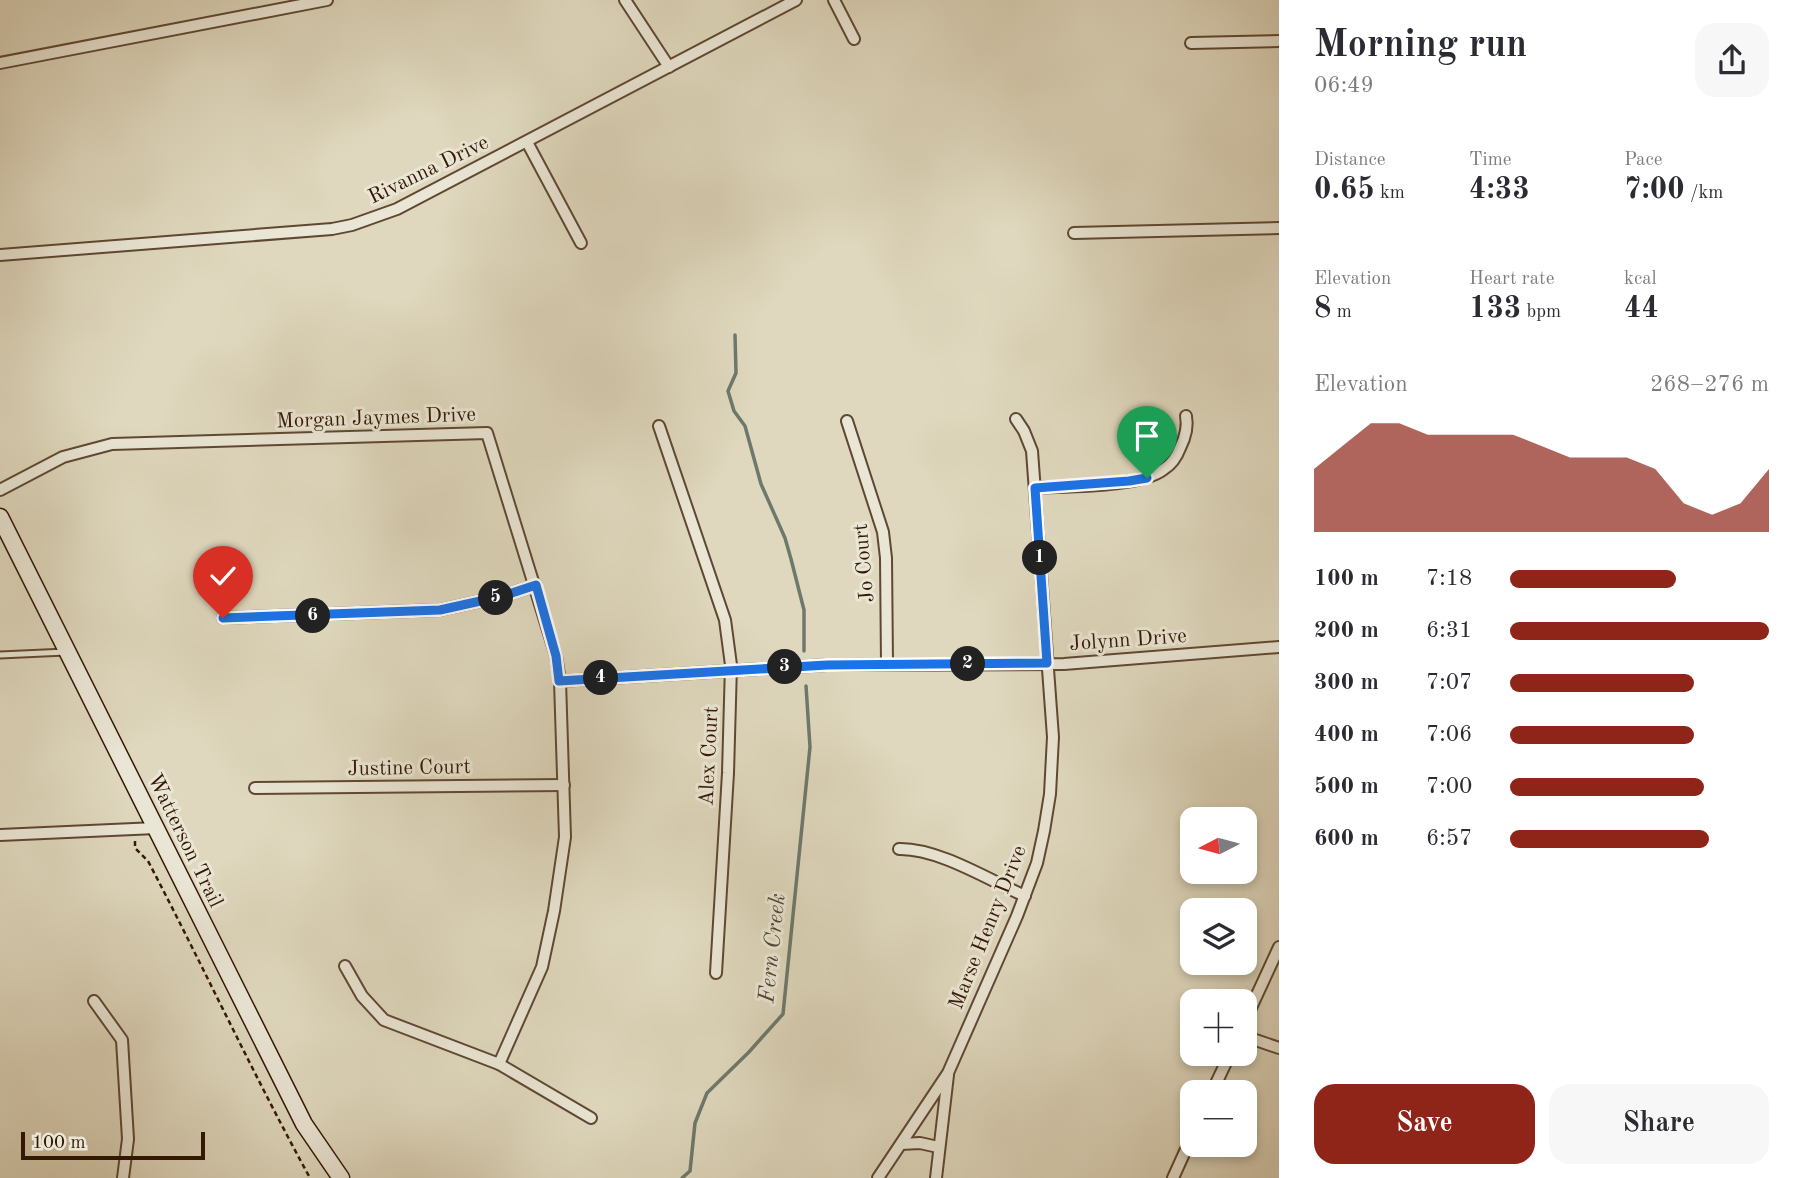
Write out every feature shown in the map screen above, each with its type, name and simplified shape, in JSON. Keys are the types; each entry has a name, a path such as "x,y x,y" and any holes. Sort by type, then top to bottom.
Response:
{"main road":[{"name":"Watterson Trail","path":"0,517 304,1124 341,1178"}],"street":[{"path":"0,63 327,0"},
{"path":"625,0 669,67"},
{"name":"Rivanna Drive","path":"0,255 280,234 352,225 397,209 796,0"},
{"path":"834,0 854,39"},
{"path":"1191,43 1279,41"},
{"path":"527,142 581,243"},
{"path":"1074,233 1279,228"},
{"path":"1035,488 1129,481 1157,474 1173,461 1178,452 1184,440 1186,416"},
{"name":"Marse Henry Drive","path":"878,1178 948,1073 1025,896 1037,863 1050,794 1052,737 1032,451 1016,419"},
{"name":"Jo Court","path":"848,421 883,532 886,558 887,664"},
{"name":"Alex Court","path":"659,426 725,620 730,644 728,773 716,973"},
{"name":"Morgan Jaymes Drive","path":"0,490 63,457 112,444 487,433 556,656 565,837 555,911 542,967 499,1064"},
{"path":"223,618 440,610 503,596 536,585"},
{"name":"Jolynn Drive","path":"559,681 730,669 1047,663 1279,647"},
{"name":"Justine Court","path":"256,788 564,785"},
{"path":"0,835 156,828"},
{"path":"899,849 911,849 950,862 1025,896"},
{"path":"1257,995 1279,947"},
{"path":"345,966 362,996 384,1020 499,1064 592,1118"},
{"path":"94,1001 122,1040 128,1139 127,1177"},
{"path":"1257,1040 1279,1048"},
{"name":"Marse Henry Drive","path":"936,1178 948,1073"},
{"path":"901,1144 920,1143 939,1147"},
{"path":"1172,1178 1182,1157"}],"lane":[{"path":"0,655 69,652"}],"path":[{"path":"135,829 135,848 148,861 208,977 259,1086 310,1178"}],"waterway":[{"name":"Fern Creek","path":"735,335 736,373 728,391 734,411 745,426 761,484 785,538 804,610 804,651"},
{"name":"Fern Creek","path":"682,1178 690,1171 695,1123 707,1093 783,1014 810,747 806,686"}],"route":[{"path":"223,618 440,610 503,596 536,585 556,656 559,681 827,665 1047,663 1035,488 1147,478"}]}
